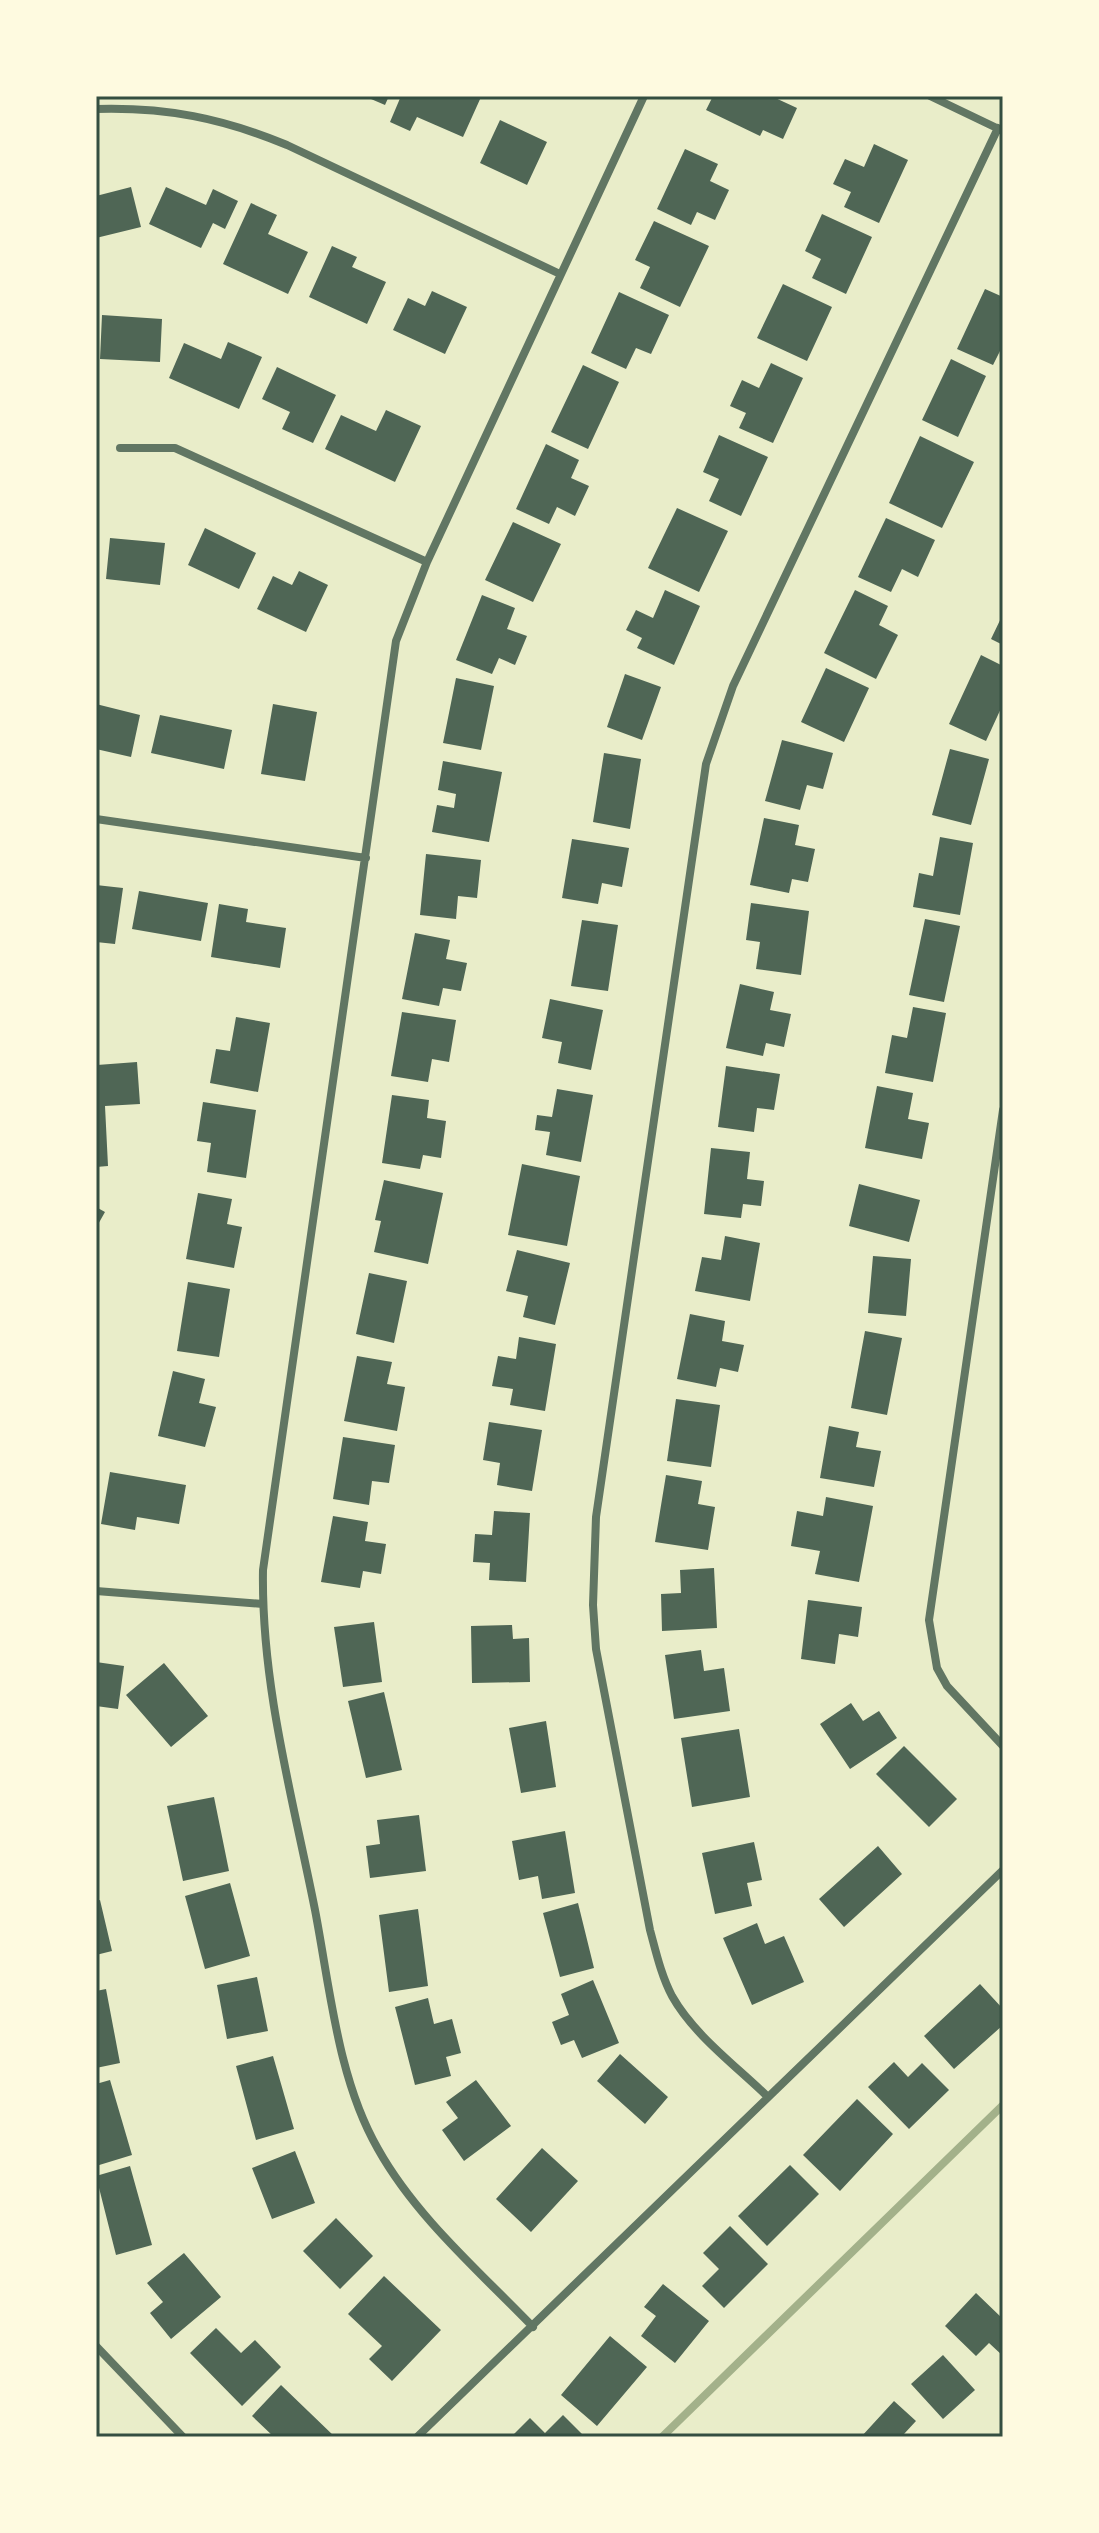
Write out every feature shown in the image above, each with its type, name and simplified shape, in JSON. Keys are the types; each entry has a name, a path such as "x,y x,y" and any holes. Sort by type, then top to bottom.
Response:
{"street":[{"path":"533,2327 419,2209 378,2149 349,2081 269,1675 263,1604 267,1535 396,641 427,562 644,96"},
{"path":"767,2096 694,2026 672,1997 661,1971 650,1930 596,1649 593,1605 596,1517 706,764 733,686 1000,130 930,96"},
{"path":"96,109 164,110 243,127 560,274"},
{"path":"120,448 175,448 427,562"},
{"path":"96,819 366,858"},
{"path":"1003,1110 929,1620 937,1668 947,1686 1003,1746"},
{"path":"96,1591 263,1604"},
{"path":"417,2437 1003,1870"},
{"path":"96,2346 183,2437"}],"building":[{"path":"364,96 389,96 385,105"},
{"path":"401,96 481,97 463,137 417,117 410,131 390,122"},
{"path":"713,96 771,96 797,108 783,139 763,130 760,136 706,110"},
{"path":"500,120 547,142 527,185 480,163"},
{"path":"874,144 908,160 879,223 844,207 851,192 833,184 845,159 864,167"},
{"path":"685,149 718,164 710,181 729,190 715,220 697,212 691,225 657,209"},
{"path":"131,187 141,227 96,238 96,196"},
{"path":"166,187 206,205 213,189 238,201 225,229 213,223 201,248 149,224"},
{"path":"251,203 277,215 268,234 308,252 288,294 223,264"},
{"path":"822,214 872,237 846,294 812,278 821,259 805,251"},
{"path":"654,221 709,246 680,307 640,288 650,267 635,260"},
{"path":"332,246 357,257 352,267 386,282 367,324 309,297"},
{"path":"783,284 832,307 807,361 757,338"},
{"path":"985,289 1003,297 1003,353 1000,351 993,365 957,349"},
{"path":"432,291 467,307 445,354 393,330 408,298 425,306"},
{"path":"619,292 669,315 651,354 636,348 626,369 591,353"},
{"path":"102,315 162,319 160,362 100,359"},
{"path":"228,342 262,357 239,409 169,378 184,343 221,359"},
{"path":"951,359 986,376 958,437 922,420"},
{"path":"771,363 803,378 773,443 739,428 746,413 730,406 742,380 759,388"},
{"path":"583,365 619,382 588,449 551,432"},
{"path":"277,367 336,395 313,443 282,429 290,412 262,399"},
{"path":"386,410 421,426 395,482 325,449 341,415 376,431"},
{"path":"719,435 768,457 741,516 709,501 719,479 703,472"},
{"path":"920,436 974,462 942,528 889,503"},
{"path":"546,444 579,460 571,478 589,486 575,516 557,507 549,524 516,509"},
{"path":"677,508 728,531 699,592 648,568"},
{"path":"886,518 935,540 918,577 902,569 891,592 858,577"},
{"path":"513,522 561,544 533,602 485,580"},
{"path":"205,528 256,553 239,589 188,565"},
{"path":"110,538 165,543 160,585 106,579"},
{"path":"299,571 328,585 306,632 257,609 273,576 292,585"},
{"path":"665,590 700,606 674,665 637,648 642,638 626,630 636,610 653,618"},
{"path":"855,590 888,606 879,625 898,635 876,679 824,653"},
{"path":"482,595 515,608 507,629 527,636 515,665 499,658 492,674 456,660"},
{"path":"1003,614 1003,645 991,639"},
{"path":"981,655 1003,666 1003,704 986,741 949,724"},
{"path":"826,668 869,688 844,742 801,722"},
{"path":"625,674 661,687 642,740 607,727"},
{"path":"456,678 494,686 481,750 443,743"},
{"path":"96,704 140,715 131,757 96,749"},
{"path":"273,704 317,712 305,781 261,774"},
{"path":"160,715 232,730 224,769 151,753"},
{"path":"782,740 833,753 823,789 807,785 800,810 765,801"},
{"path":"950,749 989,759 971,825 932,815"},
{"path":"604,753 641,759 630,829 593,822"},
{"path":"443,761 502,772 489,842 432,832 437,805 454,808 456,794 438,790"},
{"path":"764,818 799,825 795,845 815,849 808,882 792,879 789,893 750,885"},
{"path":"940,837 973,843 960,915 913,907 919,873 933,876"},
{"path":"572,839 629,848 622,887 602,883 598,904 562,898"},
{"path":"426,854 481,860 477,898 458,896 456,919 420,915"},
{"path":"96,885 123,888 115,944 96,942"},
{"path":"139,891 208,903 201,941 132,929"},
{"path":"751,903 809,911 801,975 756,969 760,942 746,940"},
{"path":"219,904 248,909 246,922 286,928 280,968 211,957"},
{"path":"925,919 960,926 944,1002 909,995"},
{"path":"582,920 618,925 608,991 571,986"},
{"path":"415,933 450,940 446,959 467,963 461,991 443,988 439,1006 402,999"},
{"path":"740,984 774,992 770,1010 791,1014 784,1047 766,1043 763,1056 726,1048"},
{"path":"550,999 603,1010 591,1070 558,1063 562,1042 542,1038"},
{"path":"913,1007 946,1013 933,1082 885,1073 892,1035 907,1038"},
{"path":"402,1012 456,1020 449,1062 432,1059 428,1082 391,1076"},
{"path":"236,1017 270,1023 258,1092 210,1083 216,1049 230,1051"},
{"path":"137,1062 140,1104 105,1106 108,1166 96,1167 97,1065"},
{"path":"726,1066 780,1074 774,1110 757,1108 754,1132 718,1127"},
{"path":"877,1086 913,1093 908,1119 929,1123 922,1159 865,1148"},
{"path":"557,1089 593,1095 581,1162 546,1155 550,1132 535,1130 537,1115 552,1117"},
{"path":"392,1095 429,1100 427,1118 446,1121 441,1158 423,1155 420,1169 382,1163"},
{"path":"203,1102 256,1110 246,1178 207,1172 211,1143 197,1141"},
{"path":"711,1148 750,1152 747,1179 764,1181 761,1206 743,1204 741,1218 704,1214"},
{"path":"522,1164 580,1176 567,1246 508,1235"},
{"path":"384,1180 443,1193 428,1264 374,1252 381,1221 375,1220"},
{"path":"859,1184 920,1200 909,1242 849,1226"},
{"path":"198,1193 232,1199 227,1224 242,1227 234,1268 186,1259"},
{"path":"96,1207 105,1212 96,1228"},
{"path":"725,1236 760,1243 750,1301 695,1291 702,1257 721,1260"},
{"path":"517,1250 570,1263 555,1325 523,1317 528,1296 506,1291"},
{"path":"873,1256 911,1259 906,1316 868,1313"},
{"path":"369,1273 407,1281 394,1343 356,1334"},
{"path":"188,1282 230,1289 219,1357 177,1351"},
{"path":"690,1314 725,1321 722,1341 744,1345 738,1372 720,1368 716,1387 677,1379"},
{"path":"865,1331 902,1338 887,1415 851,1408"},
{"path":"519,1337 556,1344 545,1411 510,1405 513,1389 492,1386 498,1356 516,1359"},
{"path":"357,1356 392,1362 387,1384 405,1387 397,1431 344,1421"},
{"path":"173,1371 205,1379 199,1403 216,1407 205,1447 158,1436"},
{"path":"676,1399 720,1405 711,1467 667,1461"},
{"path":"489,1422 542,1430 532,1491 497,1485 500,1463 483,1460"},
{"path":"829,1426 859,1432 856,1447 881,1451 874,1487 820,1478"},
{"path":"343,1437 395,1445 389,1483 372,1481 369,1505 333,1499"},
{"path":"110,1472 186,1485 179,1524 137,1517 135,1530 101,1524"},
{"path":"666,1475 702,1481 698,1504 715,1507 708,1550 655,1542"},
{"path":"826,1497 873,1506 859,1582 815,1574 820,1551 791,1546 797,1511 823,1516"},
{"path":"494,1511 530,1513 526,1582 489,1580 490,1563 473,1562 475,1534 492,1535"},
{"path":"333,1516 368,1522 365,1541 386,1544 381,1574 363,1571 360,1588 321,1582"},
{"path":"714,1568 717,1628 662,1631 661,1594 681,1593 680,1570"},
{"path":"808,1600 862,1607 858,1637 839,1634 835,1664 801,1659"},
{"path":"374,1622 382,1682 343,1687 334,1627"},
{"path":"512,1625 513,1639 529,1638 530,1682 472,1683 471,1626"},
{"path":"701,1650 704,1671 724,1668 730,1711 674,1719 665,1655"},
{"path":"96,1662 124,1666 118,1709 96,1706"},
{"path":"164,1663 208,1716 171,1747 126,1695"},
{"path":"384,1692 402,1770 366,1778 348,1701"},
{"path":"851,1703 863,1721 879,1711 897,1738 850,1769 820,1724"},
{"path":"546,1721 556,1787 521,1793 509,1728"},
{"path":"739,1729 750,1797 692,1807 681,1738"},
{"path":"904,1746 957,1799 929,1827 876,1774"},
{"path":"214,1797 229,1871 183,1881 167,1806"},
{"path":"419,1815 426,1871 370,1878 366,1846 380,1844 377,1820"},
{"path":"565,1831 575,1893 542,1899 538,1876 519,1880 512,1841"},
{"path":"754,1842 762,1880 747,1883 752,1906 715,1914 702,1853"},
{"path":"878,1846 902,1874 844,1927 819,1899"},
{"path":"230,1883 250,1956 205,1969 185,1896"},
{"path":"100,1900 112,1951 96,1955 96,1901"},
{"path":"578,1903 594,1968 560,1977 543,1913"},
{"path":"418,1909 428,1986 389,1992 379,1915"},
{"path":"757,1923 765,1944 784,1936 804,1982 752,2005 723,1938"},
{"path":"257,1977 268,2031 227,2039 217,1985"},
{"path":"593,1980 619,2043 582,2058 574,2040 561,2045 552,2022 569,2015 561,1994"},
{"path":"980,1984 1003,2009 1003,2025 954,2069 924,2036"},
{"path":"106,1989 120,2063 96,2068 96,1991"},
{"path":"428,1998 434,2024 452,2019 461,2053 446,2057 451,2076 415,2085 395,2007"},
{"path":"620,2054 668,2097 645,2124 597,2081"},
{"path":"273,2056 294,2129 256,2140 236,2066"},
{"path":"894,2062 908,2077 922,2063 949,2090 909,2129 868,2087"},
{"path":"110,2080 132,2155 96,2166 96,2084"},
{"path":"476,2080 511,2126 464,2161 442,2130 458,2118 446,2102"},
{"path":"857,2099 893,2134 840,2191 803,2155"},
{"path":"542,2148 578,2181 531,2232 496,2199"},
{"path":"295,2151 315,2203 272,2219 252,2168"},
{"path":"790,2165 819,2194 767,2246 738,2216"},
{"path":"130,2166 152,2245 116,2255 96,2176"},
{"path":"336,2218 373,2256 340,2289 303,2251"},
{"path":"730,2226 768,2264 724,2308 702,2286 719,2269 703,2253"},
{"path":"184,2253 221,2297 171,2339 150,2313 163,2302 147,2283"},
{"path":"384,2276 441,2330 392,2381 369,2359 382,2346 348,2314"},
{"path":"663,2284 709,2321 675,2363 641,2336 656,2316 644,2307"},
{"path":"976,2293 1003,2319 1003,2356 989,2343 976,2356 945,2326"},
{"path":"216,2328 241,2353 255,2340 281,2367 242,2406 190,2353"},
{"path":"610,2336 647,2367 597,2426 561,2395"},
{"path":"943,2355 975,2390 943,2419 911,2384"},
{"path":"281,2385 335,2437 274,2437 252,2416"},
{"path":"894,2401 916,2421 904,2434 907,2437 861,2437"},
{"path":"563,2415 585,2437 511,2437 530,2418 545,2433"}],"waterway":[{"path":"662,2437 1003,2105"}]}
